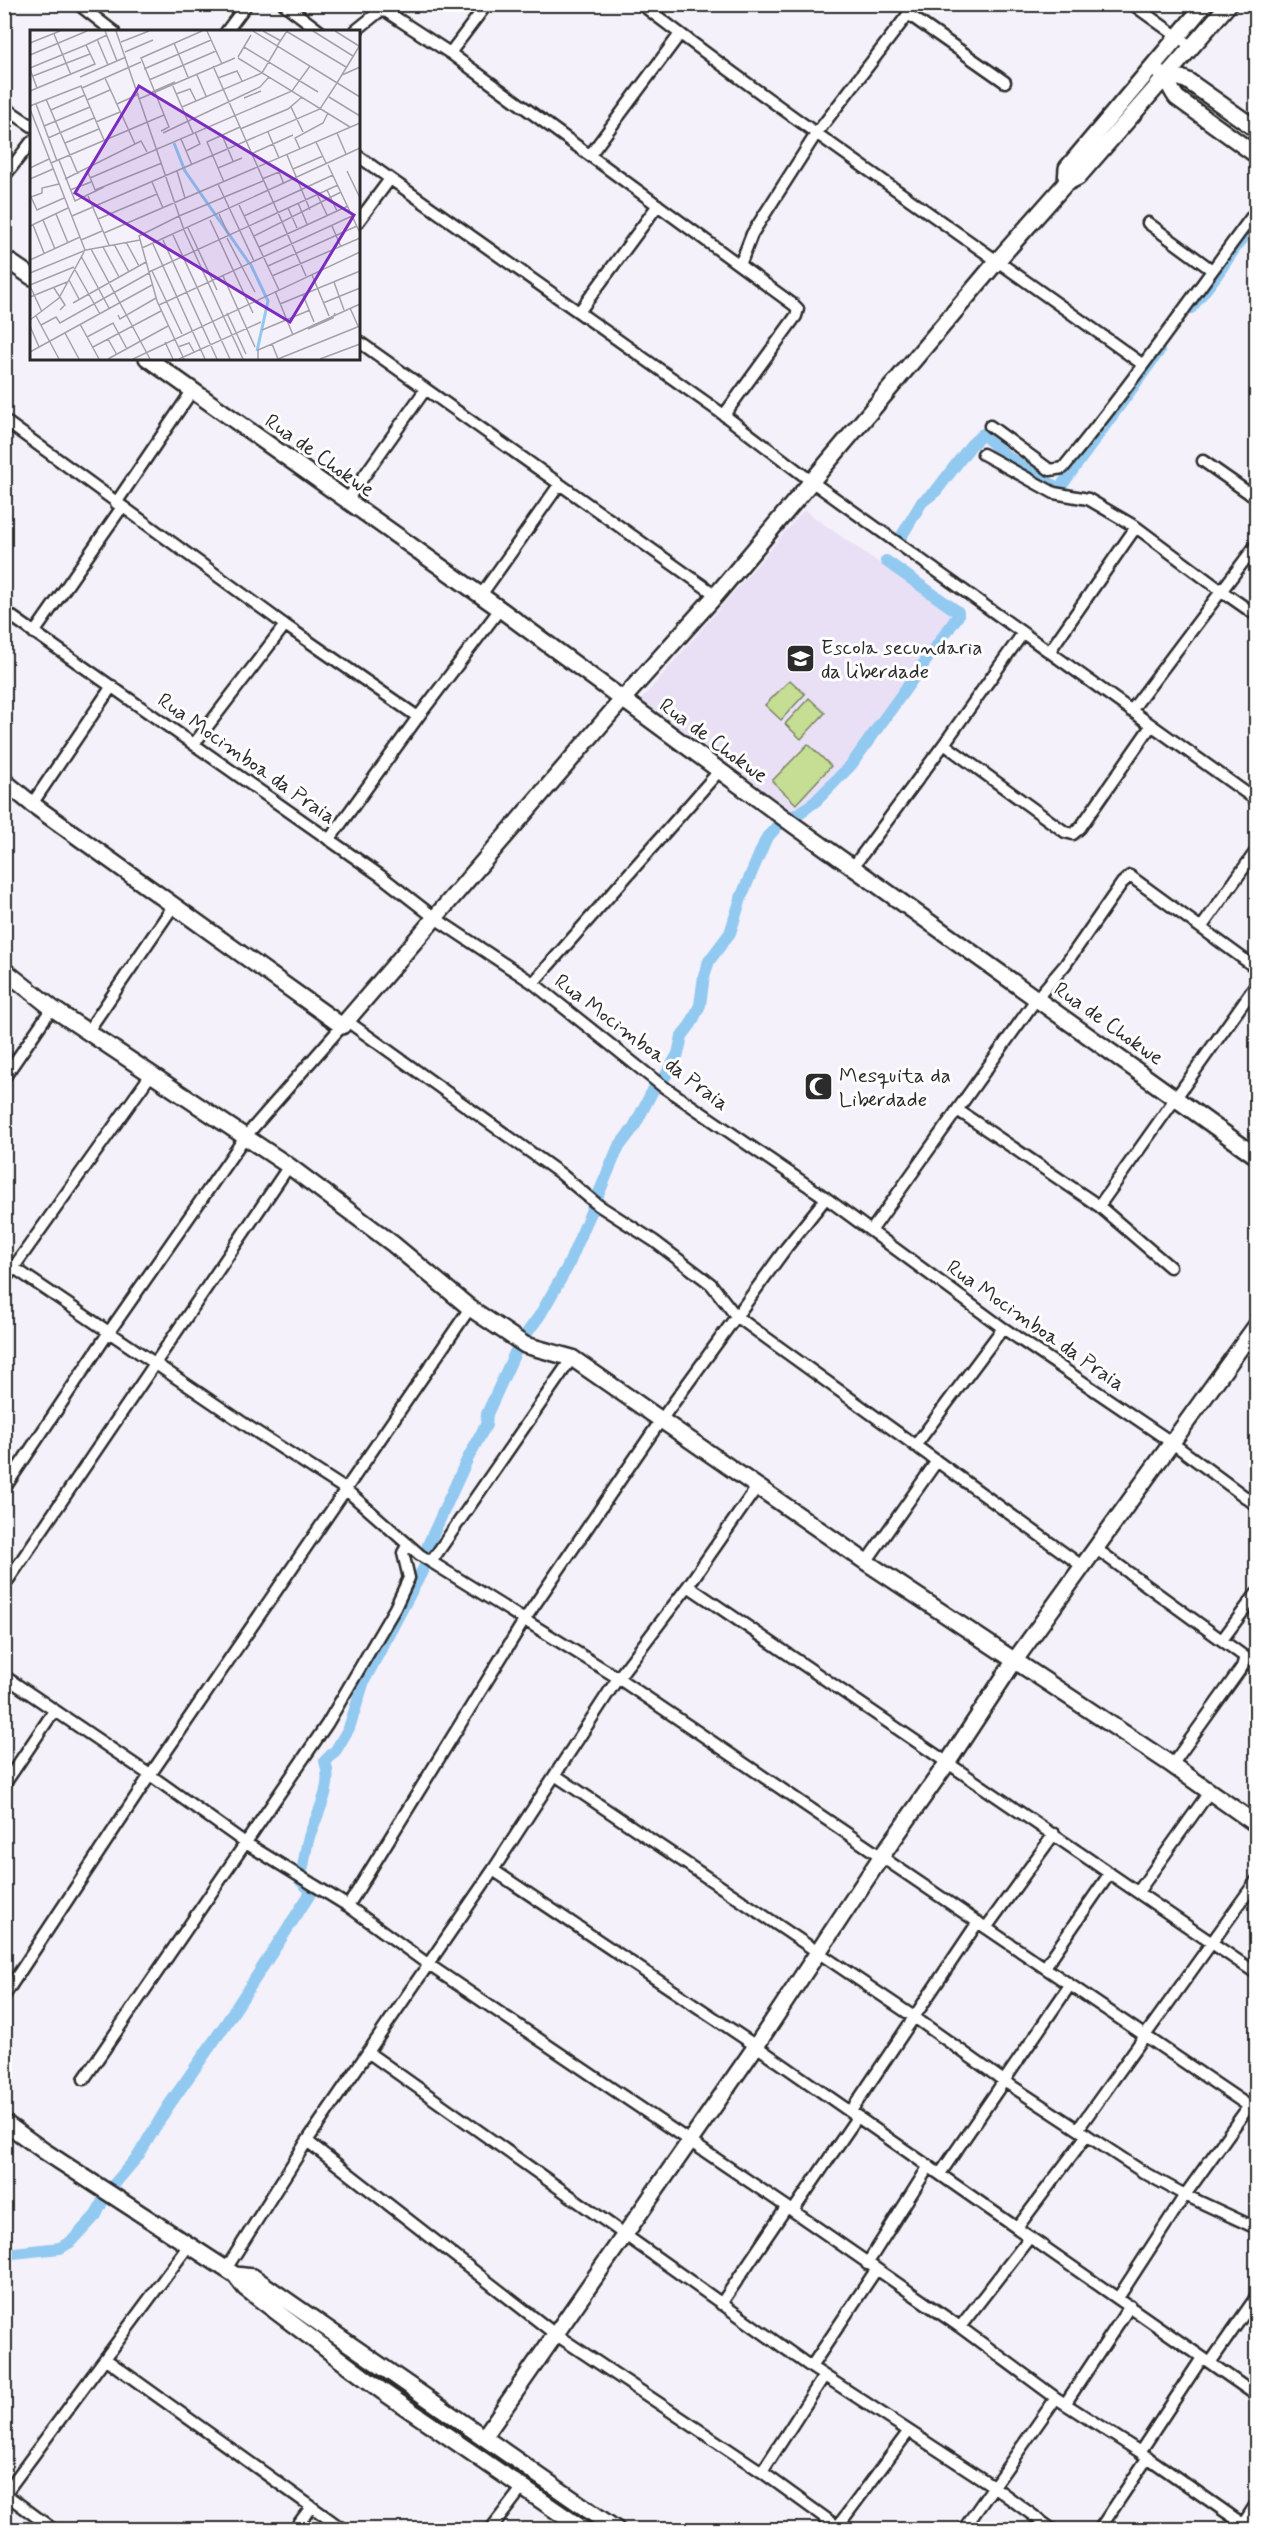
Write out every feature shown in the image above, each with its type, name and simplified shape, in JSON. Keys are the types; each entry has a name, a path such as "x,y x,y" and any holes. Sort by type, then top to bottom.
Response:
{"street":[{"path":"78,4 111,30"},
{"path":"228,30 247,4"},
{"path":"284,4 318,30"},
{"path":"450,53 487,4"},
{"path":"641,4 816,134 998,260 1142,364"},
{"path":"740,265 752,234 816,134 916,4"},
{"path":"1132,4 1192,47"},
{"path":"1066,183 1067,168 1205,4 1219,16"},
{"path":"4,1489 109,1332 245,1137 622,700 716,595 998,260 1066,183 1078,177 1229,4"},
{"path":"356,30 380,11 387,12 450,53 798,309 796,316 724,416"},
{"path":"908,14 1005,82"},
{"path":"590,155 680,34"},
{"path":"1151,67 1166,78 1172,93 1177,98 1257,155"},
{"path":"1166,78 1181,78 1188,81 1257,129"},
{"path":"4,107 30,125"},
{"path":"1113,112 1126,123"},
{"path":"4,177 30,144"},
{"path":"360,157 579,312 1151,726 1257,800"},
{"path":"360,219 390,179"},
{"path":"579,312 658,205"},
{"path":"990,426 1050,470 1063,468 1118,400 1142,364 1257,211"},
{"path":"1148,223 1212,270"},
{"path":"4,258 30,276"},
{"path":"360,342 716,595"},
{"name":"Rua de Chokwe","path":"150,360 481,595 795,826 1257,1156"},
{"path":"347,500 425,390"},
{"path":"34,633 192,391"},
{"path":"4,420 285,625 418,717"},
{"path":"983,454 1054,493 1088,499 1136,527 1222,592 1257,615"},
{"path":"1203,461 1257,498"},
{"path":"481,595 559,485"},
{"path":"1049,652 1136,527"},
{"path":"1131,711 1257,545"},
{"path":"329,840 500,609"},
{"name":"Rua Mocimboa da Praia","path":"4,611 329,840 435,918 533,983 658,1083 826,1198 1003,1328 1171,1442 1257,1504"},
{"path":"194,744 285,625"},
{"path":"853,867 1023,633"},
{"path":"32,804 112,687"},
{"path":"944,744 1065,832 1073,834 1080,828 1151,726"},
{"path":"533,983 720,770"},
{"path":"4,781 32,804 174,905 561,1174 593,1201 654,1241 711,1284 736,1316 1082,1566"},
{"path":"1201,928 1257,851"},
{"path":"871,1231 1037,998 1065,965 1119,888 1130,876 1257,968"},
{"path":"88,1031 174,905"},
{"path":"4,970 52,1008 289,1166 393,1244 470,1308 518,1341 572,1358 866,1562 1172,1764 1257,1824"},
{"path":"1100,1206 1257,985"},
{"path":"4,1078 52,1008"},
{"path":"4,1281 9,1264 152,1073"},
{"path":"958,1111 1100,1206 1170,1267"},
{"path":"4,1586 289,1166"},
{"path":"348,1906 525,1619 661,1420 736,1316 826,1198"},
{"path":"9,1264 249,1427 345,1489 431,1562 618,1678 1253,2109 1185,2195 1118,2298"},
{"path":"4,1996 150,1775 470,1308"},
{"path":"484,2437 756,2046 1015,1660 1257,1326"},
{"path":"915,1446 1003,1328"},
{"path":"431,1562 572,1358"},
{"path":"866,1562 937,1461"},
{"path":"230,2272 307,2141 494,1870 618,1678 688,1586 758,1487"},
{"path":"84,2079 244,1842 327,1724 395,1608 409,1578 403,1553 408,1544"},
{"path":"1095,1548 1241,1653 1245,1662 1172,1764"},
{"path":"688,1586 1257,1973"},
{"path":"1222,1640 1257,1594"},
{"path":"4,1676 244,1842 348,1906 429,1965 960,2327 1060,2401 1144,2454 1241,2527 1257,2505"},
{"path":"4,1785 54,1711"},
{"path":"555,1775 1143,2172 1185,2195 1257,2228"},
{"path":"1138,1892 1210,1791"},
{"path":"721,2304 855,2114 914,2017 982,1925 1054,1834"},
{"path":"494,1870 855,2114 1257,2395"},
{"path":"1045,1967 1110,1873"},
{"path":"1017,2228 1145,2037 1257,1881"},
{"path":"940,2174 1070,1985"},
{"path":"369,2054 811,2367 993,2486 1053,2529"},
{"path":"4,2122 44,2151 230,2272 246,2288 382,2391 584,2529"},
{"path":"307,2141 555,2334 762,2472 840,2528 909,2431"},
{"path":"811,2367 872,2267 929,2166"},
{"path":"960,2327 1030,2237"},
{"path":"54,2529 5,2494 107,2360 189,2245"},
{"path":"230,2272 253,2277 617,2529"},
{"path":"1099,2529 1144,2454 1206,2361 1257,2297"},
{"path":"963,2529 993,2486 1130,2307"},
{"path":"107,2360 344,2529"},
{"path":"382,2391 394,2374"},
{"path":"762,2472 824,2376"},
{"path":"494,2467 504,2450"},
{"path":"490,2529 523,2487"},
{"path":"294,2529 311,2507"}],"shaded area":[{"name":"Escola secundaria da liberdade","path":"804,510 956,617 861,749 818,795 791,812 639,702"}],"green space":[{"path":"790,680 805,694 781,720 765,705"},
{"path":"809,698 825,713 801,739 785,724"},
{"path":"808,744 831,766 796,804 772,781"}],"waterway":[{"path":"1191,308 1244,235"},
{"path":"898,542 922,502 936,491 971,445 983,434 1006,456 1059,489 1159,351"},
{"path":"301,1874 309,1837 326,1790 325,1761 336,1750 349,1728 364,1681 428,1560 428,1545 467,1460 486,1425 487,1414 519,1344 540,1315 568,1266 618,1148 634,1127 653,1090 665,1077 678,1054 682,1036 700,1005 704,976 709,961 730,933 742,895 766,839 779,824 816,801 851,765 958,616 958,612 886,561"},
{"path":"4,2254 60,2248 72,2241 96,2215 106,2194 138,2156 167,2108 225,2025 310,1894 309,1889 300,1880"}],"place":[{"name":"Escola secundaria da liberdade","path":"800,659"},
{"name":"Mesquita da Liberdade","path":"818,1087"}]}
